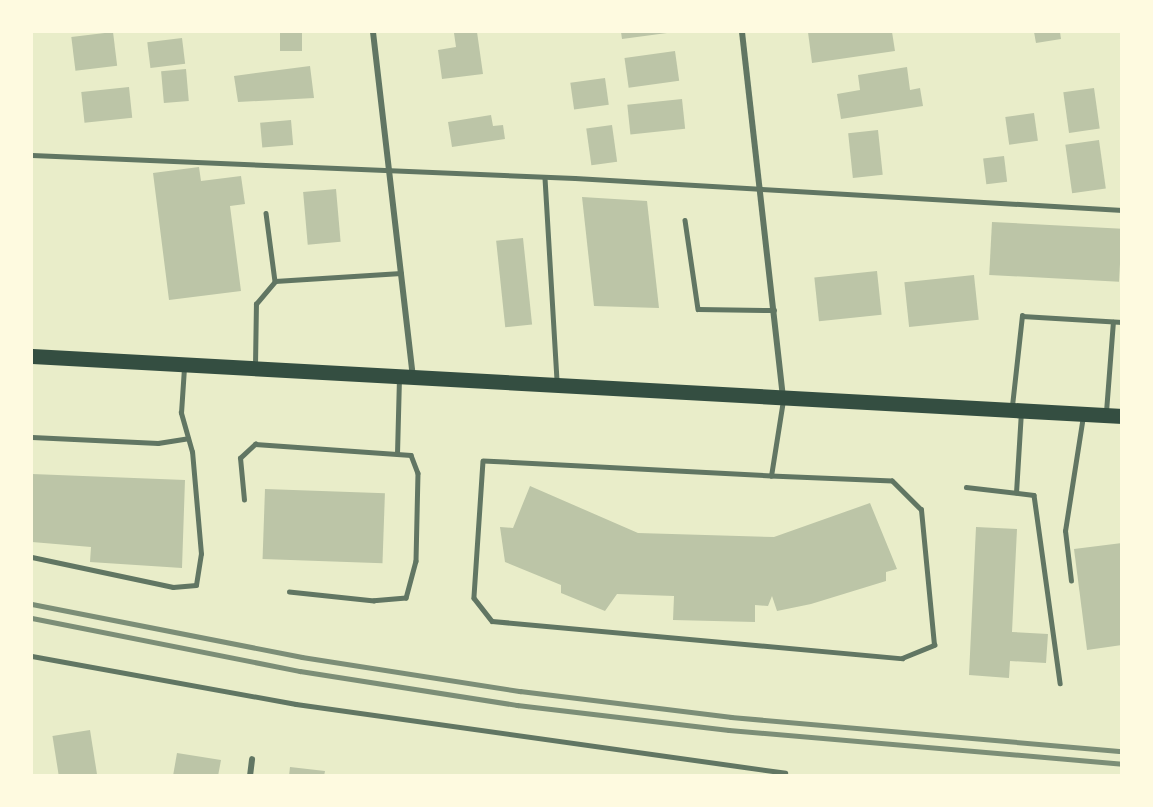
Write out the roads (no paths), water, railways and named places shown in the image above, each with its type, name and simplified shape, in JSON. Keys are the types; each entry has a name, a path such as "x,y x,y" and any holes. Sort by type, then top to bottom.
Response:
{"main road":[{"path":"32,356 1122,416"}],"street":[{"path":"373,32 401,273 406,376"},
{"path":"742,32 783,397"},
{"path":"250,776 252,759"}],"lane":[{"path":"32,155 390,173 544,178 1122,210"},
{"path":"544,178 557,384"},
{"path":"255,368 256,304 275,281 267,213"},
{"path":"685,220 698,309 774,310"},
{"path":"275,281 401,273"},
{"path":"1016,493 1016,409 1022,316 1122,322"},
{"path":"1105,415 1113,322"},
{"path":"32,557 173,587 196,585 201,554 188,438 181,413 184,364"},
{"path":"397,454 406,376"},
{"path":"771,476 783,397"},
{"path":"1071,581 1065,531 1083,414"},
{"path":"32,437 158,442 188,438"},
{"path":"244,500 240,458 255,444 411,455 418,473 416,561 406,598 374,601 289,592"},
{"path":"483,461 771,476 892,481 921,510 934,645 902,658 492,621 474,598 483,461"},
{"path":"966,487 1034,495 1059,683"},
{"path":"32,656 296,704 785,773"}],"railway":[{"path":"32,604 302,657 520,691 731,717 1122,751"},
{"path":"32,618 300,671 517,705 729,730 1122,764"}]}
